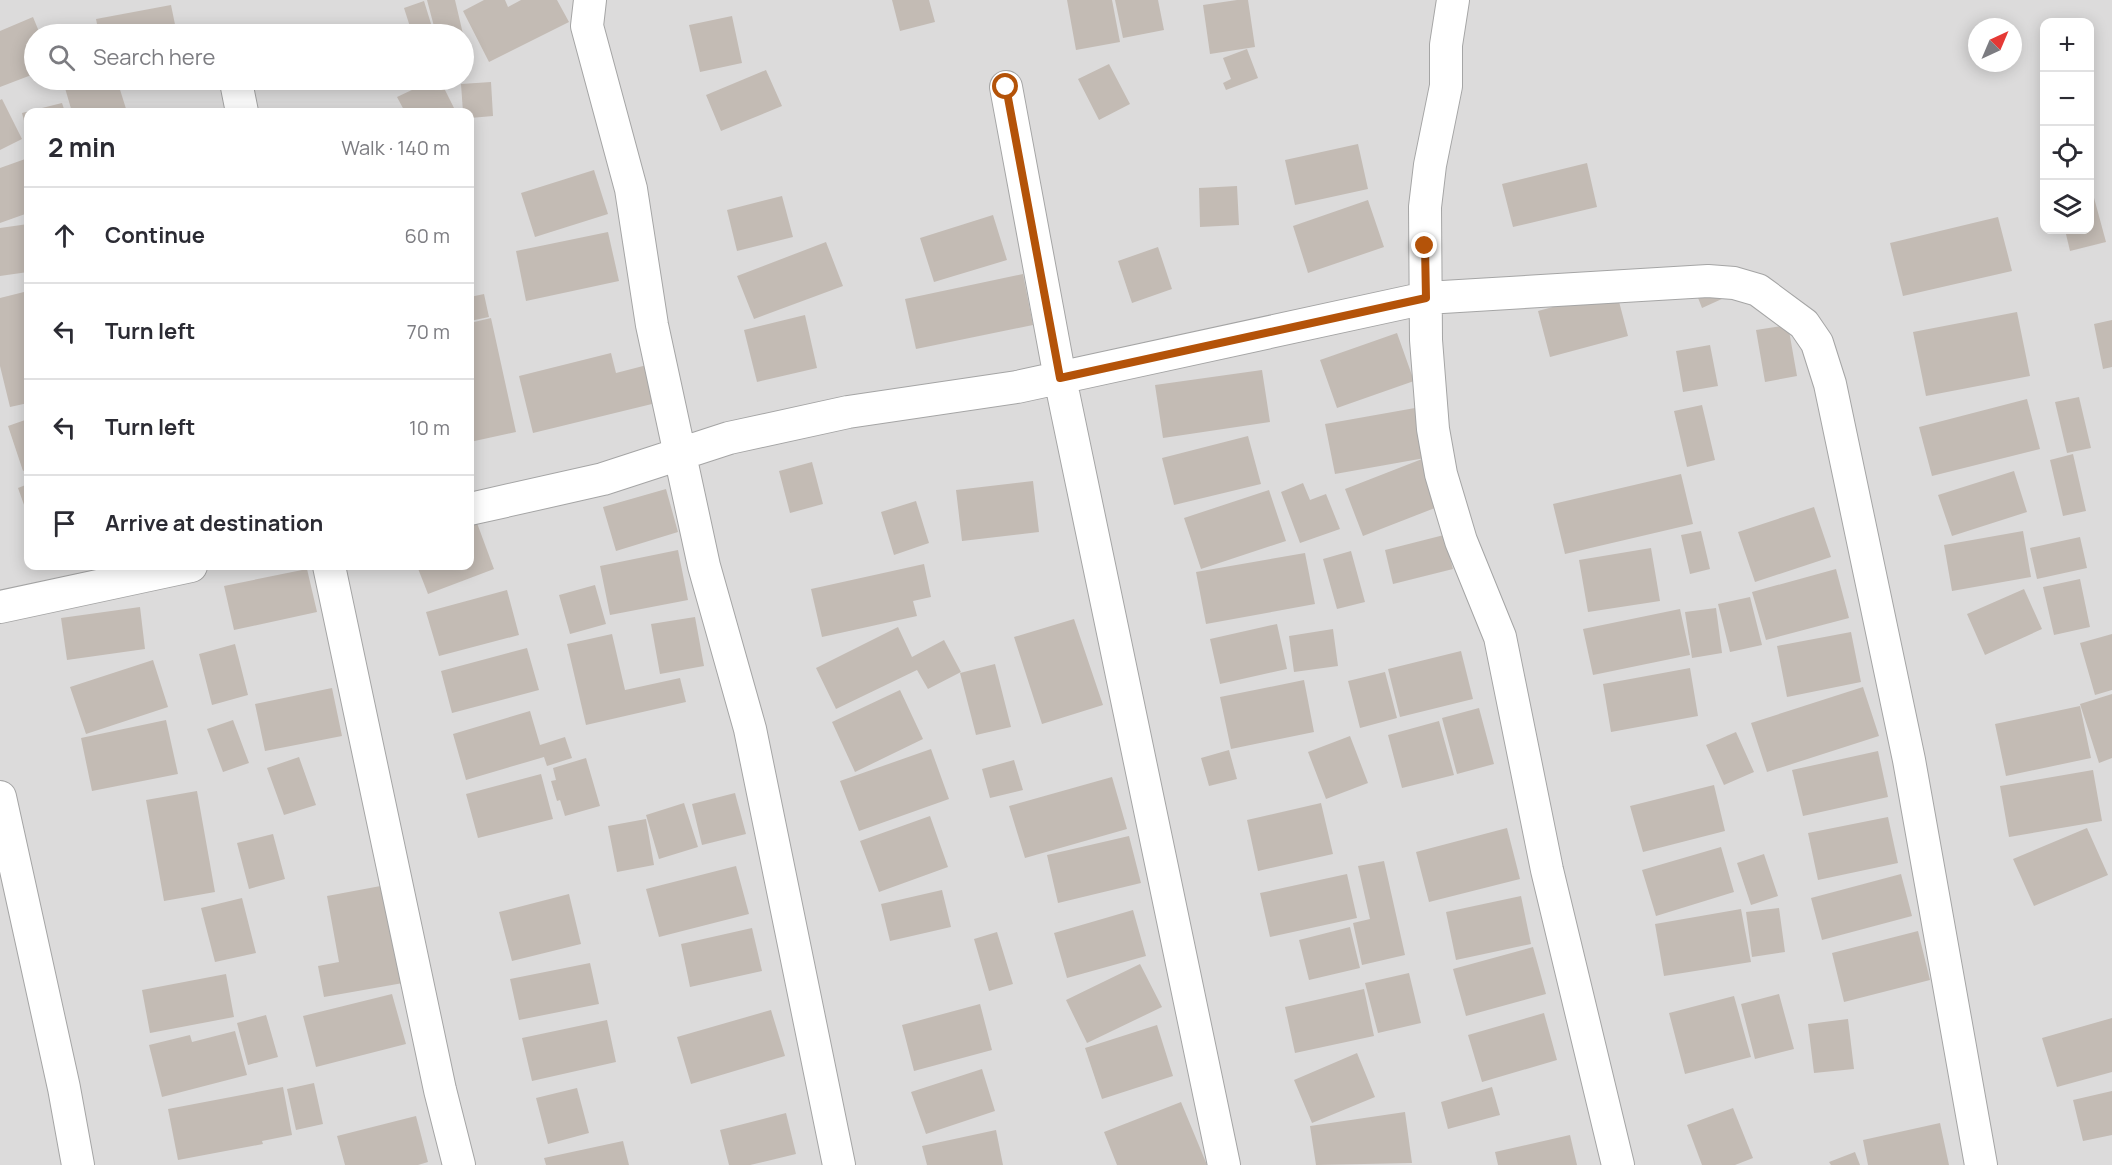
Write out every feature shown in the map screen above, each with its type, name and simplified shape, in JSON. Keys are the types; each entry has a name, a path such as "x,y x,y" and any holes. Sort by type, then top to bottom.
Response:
{"street":[{"path":"590,0 587,26 631,189 652,325 682,455 704,566 750,729 839,1165"},
{"path":"1453,0 1446,45 1446,86 1430,165 1425,207 1426,340 1433,429 1441,474 1461,541 1500,637 1547,870 1618,1165"},
{"path":"1006,87 1060,378 1224,1165"},
{"path":"474,508 603,479 729,438 848,412 1060,378 1426,298 1708,281 1734,283 1758,290 1804,324 1817,343 1830,384 1909,760 1981,1165"},
{"path":"0,607 171,570"},
{"path":"330,570 440,1090 459,1165"},
{"path":"0,796 64,1088 78,1165"}],"shaded area":[{"path":"0,0 2112,0 2112,1165 0,1165"}],"building":[{"path":"427,0 455,0 461,24 433,24"},
{"path":"484,0 505,0 508,7 521,0 557,0 569,22 489,62 474,33 474,24 470,24 463,11"},
{"path":"892,0 929,0 935,22 900,31"},
{"path":"1067,0 1112,0 1120,42 1076,50"},
{"path":"1115,0 1158,0 1164,30 1123,38"},
{"path":"1248,0 1255,47 1210,54 1203,5"},
{"path":"424,1 431,24 409,24 404,8"},
{"path":"171,5 175,24 97,24 96,19"},
{"path":"732,16 742,63 700,72 689,25"},
{"path":"33,17 36,24 24,24 24,78 0,87 0,31"},
{"path":"1247,49 1258,78 1226,90 1223,83 1231,79 1223,58"},
{"path":"1109,64 1130,104 1099,120 1078,79"},
{"path":"766,70 782,106 721,131 706,95"},
{"path":"491,82 493,116 474,118 474,108 463,108 461,90 474,90 474,83"},
{"path":"66,90 120,90 126,108 71,108"},
{"path":"412,90 445,90 454,108 403,108 397,97"},
{"path":"2,99 22,139 0,150 0,100"},
{"path":"62,103 64,108 42,108"},
{"path":"1358,144 1368,189 1295,205 1285,160"},
{"path":"24,159 24,214 0,223 0,168"},
{"path":"1587,163 1597,207 1513,227 1502,184"},
{"path":"594,170 608,214 535,237 521,193"},
{"path":"1237,186 1239,225 1200,227 1199,188"},
{"path":"782,196 793,237 737,251 727,210"},
{"path":"2094,198 2106,242 2070,251 2066,234 2094,234"},
{"path":"1368,200 1384,247 1308,273 1293,226"},
{"path":"993,215 1007,260 934,282 920,238"},
{"path":"1998,217 2012,271 1903,296 1890,243"},
{"path":"24,225 24,273 0,276 0,228"},
{"path":"608,232 619,281 526,301 516,251"},
{"path":"826,242 843,286 754,319 737,276"},
{"path":"1158,247 1172,289 1132,303 1118,261"},
{"path":"1023,274 1033,325 916,349 905,299"},
{"path":"1716,281 1724,298 1702,308 1695,290"},
{"path":"1616,290 1628,336 1550,357 1538,311"},
{"path":"24,292 24,404 10,407 0,366 0,298"},
{"path":"484,294 489,317 474,320 474,296"},
{"path":"2017,312 2030,376 1926,396 1913,332"},
{"path":"805,315 817,368 757,382 744,330"},
{"path":"491,318 516,432 474,441 474,322"},
{"path":"2112,320 2112,367 2103,369 2094,324"},
{"path":"1788,325 1797,376 1765,382 1756,330"},
{"path":"1397,333 1414,381 1337,408 1320,360"},
{"path":"1710,345 1718,386 1683,392 1676,351"},
{"path":"611,353 616,373 647,365 656,403 533,433 519,376"},
{"path":"1262,370 1270,422 1163,438 1155,385"},
{"path":"2079,397 2091,448 2067,453 2055,402"},
{"path":"2027,399 2040,449 1932,476 1919,427"},
{"path":"1702,405 1715,460 1687,467 1674,411"},
{"path":"1415,408 1425,458 1335,474 1325,424"},
{"path":"24,420 23,471 8,426"},
{"path":"1248,436 1261,484 1174,505 1162,458"},
{"path":"2073,454 2086,511 2063,516 2050,460"},
{"path":"1422,459 1440,506 1363,536 1345,489"},
{"path":"812,462 823,504 790,513 779,471"},
{"path":"2014,471 2027,512 1952,536 1938,495"},
{"path":"1681,474 1693,524 1565,554 1553,504"},
{"path":"1033,481 1039,532 962,541 956,490"},
{"path":"1303,483 1310,500 1326,494 1340,529 1300,543 1281,492"},
{"path":"24,486 24,505 18,488"},
{"path":"666,489 678,532 616,551 603,507"},
{"path":"1269,490 1286,541 1201,569 1184,518"},
{"path":"916,501 929,543 894,555 881,512"},
{"path":"1814,507 1831,557 1755,582 1738,532"},
{"path":"477,523 494,569 428,594 419,570 474,570 474,524"},
{"path":"1701,531 1710,569 1690,574 1681,535"},
{"path":"2023,531 2031,577 1952,591 1944,545"},
{"path":"1444,535 1453,569 1393,584 1385,550"},
{"path":"2080,537 2087,568 2037,579 2030,548"},
{"path":"1651,548 1660,601 1588,612 1579,560"},
{"path":"678,550 688,600 610,615 600,566"},
{"path":"1351,551 1365,602 1337,609 1323,559"},
{"path":"1305,553 1315,604 1206,624 1196,572"},
{"path":"924,564 931,597 913,601 917,616 822,637 811,589"},
{"path":"1836,569 1849,618 1766,640 1752,592"},
{"path":"307,570 317,612 234,630 224,586"},
{"path":"2080,579 2090,627 2054,635 2043,587"},
{"path":"595,585 606,624 570,634 559,595"},
{"path":"2024,589 2042,629 1985,655 1967,614"},
{"path":"507,590 519,635 439,656 426,612"},
{"path":"1750,597 1762,645 1730,652 1718,604"},
{"path":"140,607 145,649 67,660 61,618"},
{"path":"1716,608 1722,653 1692,658 1685,612"},
{"path":"1680,609 1690,655 1593,675 1583,629"},
{"path":"695,617 704,666 660,674 651,624"},
{"path":"1074,619 1103,705 1042,724 1014,637"},
{"path":"1277,624 1287,669 1220,684 1210,639"},
{"path":"898,627 912,657 944,640 961,672 928,689 917,670 836,709 816,668"},
{"path":"1333,629 1338,666 1294,672 1289,636"},
{"path":"1851,632 1861,682 1787,697 1777,646"},
{"path":"612,634 625,690 680,678 686,702 586,725 567,644"},
{"path":"2112,634 2112,690 2095,695 2080,643"},
{"path":"235,644 248,695 212,705 199,654"},
{"path":"527,648 539,690 452,713 441,671"},
{"path":"1461,651 1473,699 1400,717 1388,669"},
{"path":"153,660 168,707 86,734 70,687"},
{"path":"995,664 1011,727 976,735 960,673"},
{"path":"1690,668 1698,716 1611,732 1603,684"},
{"path":"1385,672 1397,718 1360,728 1348,681"},
{"path":"1304,680 1314,732 1231,749 1220,697"},
{"path":"1863,687 1879,736 1767,772 1751,723"},
{"path":"332,688 342,736 265,751 255,704"},
{"path":"900,690 923,739 855,772 832,722"},
{"path":"2112,694 2112,758 2099,763 2080,704"},
{"path":"2080,706 2091,758 2006,776 1995,724"},
{"path":"1479,708 1494,764 1457,774 1442,718"},
{"path":"530,711 540,745 565,737 572,758 547,766 544,757 466,780 453,734"},
{"path":"166,720 178,774 92,791 81,738"},
{"path":"233,720 249,763 223,772 207,729"},
{"path":"1439,721 1454,775 1402,788 1388,735"},
{"path":"1736,732 1754,772 1724,785 1706,745"},
{"path":"1350,736 1368,783 1326,799 1308,752"},
{"path":"931,749 949,799 859,831 840,781"},
{"path":"1229,750 1237,779 1209,786 1201,758"},
{"path":"1878,751 1888,797 1803,816 1792,770"},
{"path":"299,757 316,805 284,815 267,768"},
{"path":"586,758 600,806 565,816 560,800 557,801 551,781 556,780 553,768"},
{"path":"1014,760 1023,790 990,798 982,769"},
{"path":"2093,770 2102,821 2009,837 2000,786"},
{"path":"541,774 553,819 478,838 466,794"},
{"path":"1112,777 1127,829 1025,858 1009,806"},
{"path":"1714,785 1725,831 1643,852 1630,806"},
{"path":"197,791 215,892 164,901 146,800"},
{"path":"735,793 746,834 702,845 692,804"},
{"path":"684,803 698,847 659,859 646,815"},
{"path":"1321,803 1333,854 1258,871 1247,820"},
{"path":"930,816 948,867 879,892 860,841"},
{"path":"1888,817 1898,863 1818,880 1808,833"},
{"path":"646,819 654,865 617,872 608,826"},
{"path":"1507,828 1520,879 1429,902 1416,852"},
{"path":"2087,828 2108,875 2034,906 2013,859"},
{"path":"273,834 285,879 249,889 237,843"},
{"path":"1129,836 1141,883 1058,903 1047,855"},
{"path":"1721,847 1734,892 1656,916 1642,870"},
{"path":"1764,854 1778,896 1751,905 1737,863"},
{"path":"1384,861 1405,955 1362,965 1353,923 1370,919 1358,866"},
{"path":"736,866 749,914 659,937 646,889"},
{"path":"1347,874 1357,918 1270,937 1260,893"},
{"path":"1901,874 1912,916 1822,940 1811,898"},
{"path":"386,885 403,983 324,997 318,966 339,962 327,896"},
{"path":"942,890 951,927 890,941 881,904"},
{"path":"569,894 581,944 512,961 499,912"},
{"path":"1521,896 1531,944 1456,960 1446,912"},
{"path":"242,898 256,953 215,962 201,908"},
{"path":"1779,908 1785,952 1752,957 1746,912"},
{"path":"1741,909 1751,962 1664,976 1655,924"},
{"path":"1133,910 1146,956 1067,978 1054,933"},
{"path":"1350,927 1360,968 1309,980 1299,940"},
{"path":"752,928 762,971 690,987 681,944"},
{"path":"1918,931 1930,980 1844,1002 1832,953"},
{"path":"997,932 1013,984 989,991 974,939"},
{"path":"1533,947 1546,994 1466,1016 1453,969"},
{"path":"590,963 599,1004 519,1020 510,979"},
{"path":"1140,964 1162,1007 1087,1043 1066,1000"},
{"path":"1409,973 1421,1023 1378,1033 1365,983"},
{"path":"226,974 234,1017 150,1033 142,990"},
{"path":"1364,989 1374,1036 1295,1053 1285,1007"},
{"path":"392,994 406,1044 316,1067 303,1016"},
{"path":"1779,994 1794,1049 1755,1059 1741,1004"},
{"path":"1734,996 1751,1057 1685,1074 1669,1013"},
{"path":"980,1004 992,1050 914,1071 902,1025"},
{"path":"771,1010 785,1056 691,1084 677,1037"},
{"path":"1544,1013 1557,1060 1482,1082 1468,1035"},
{"path":"266,1015 278,1057 248,1065 237,1023"},
{"path":"2112,1018 2112,1072 2057,1087 2042,1038"},
{"path":"1848,1019 1854,1069 1814,1073 1808,1024"},
{"path":"607,1020 616,1062 532,1081 522,1038"},
{"path":"1157,1025 1173,1076 1102,1099 1085,1048"},
{"path":"235,1031 247,1075 162,1097 149,1045 190,1035 192,1042"},
{"path":"1357,1053 1375,1097 1312,1123 1294,1080"},
{"path":"982,1069 995,1111 926,1134 911,1092"},
{"path":"314,1083 323,1124 296,1130 287,1089"},
{"path":"283,1087 292,1135 262,1141 263,1144 178,1160 168,1109"},
{"path":"1492,1087 1500,1115 1448,1129 1441,1102"},
{"path":"577,1088 589,1133 548,1144 536,1098"},
{"path":"2112,1091 2112,1135 2083,1141 2073,1100"},
{"path":"1181,1102 1207,1165 1117,1165 1104,1132"},
{"path":"1733,1108 1753,1158 1735,1165 1702,1165 1687,1125"},
{"path":"1405,1112 1412,1163 1316,1165 1310,1126"},
{"path":"786,1113 796,1154 750,1165 729,1165 720,1130"},
{"path":"416,1116 428,1162 418,1165 345,1165 337,1136"},
{"path":"1940,1123 1949,1165 1868,1165 1863,1140"},
{"path":"996,1130 1003,1165 927,1165 922,1146"},
{"path":"1570,1135 1577,1165 1498,1165 1495,1152"},
{"path":"623,1141 629,1165 546,1165 544,1158"},
{"path":"1855,1152 1860,1165 1831,1165 1829,1162"}],"route":[{"path":"1006,87 1060,378 1426,298 1425,246"}]}
